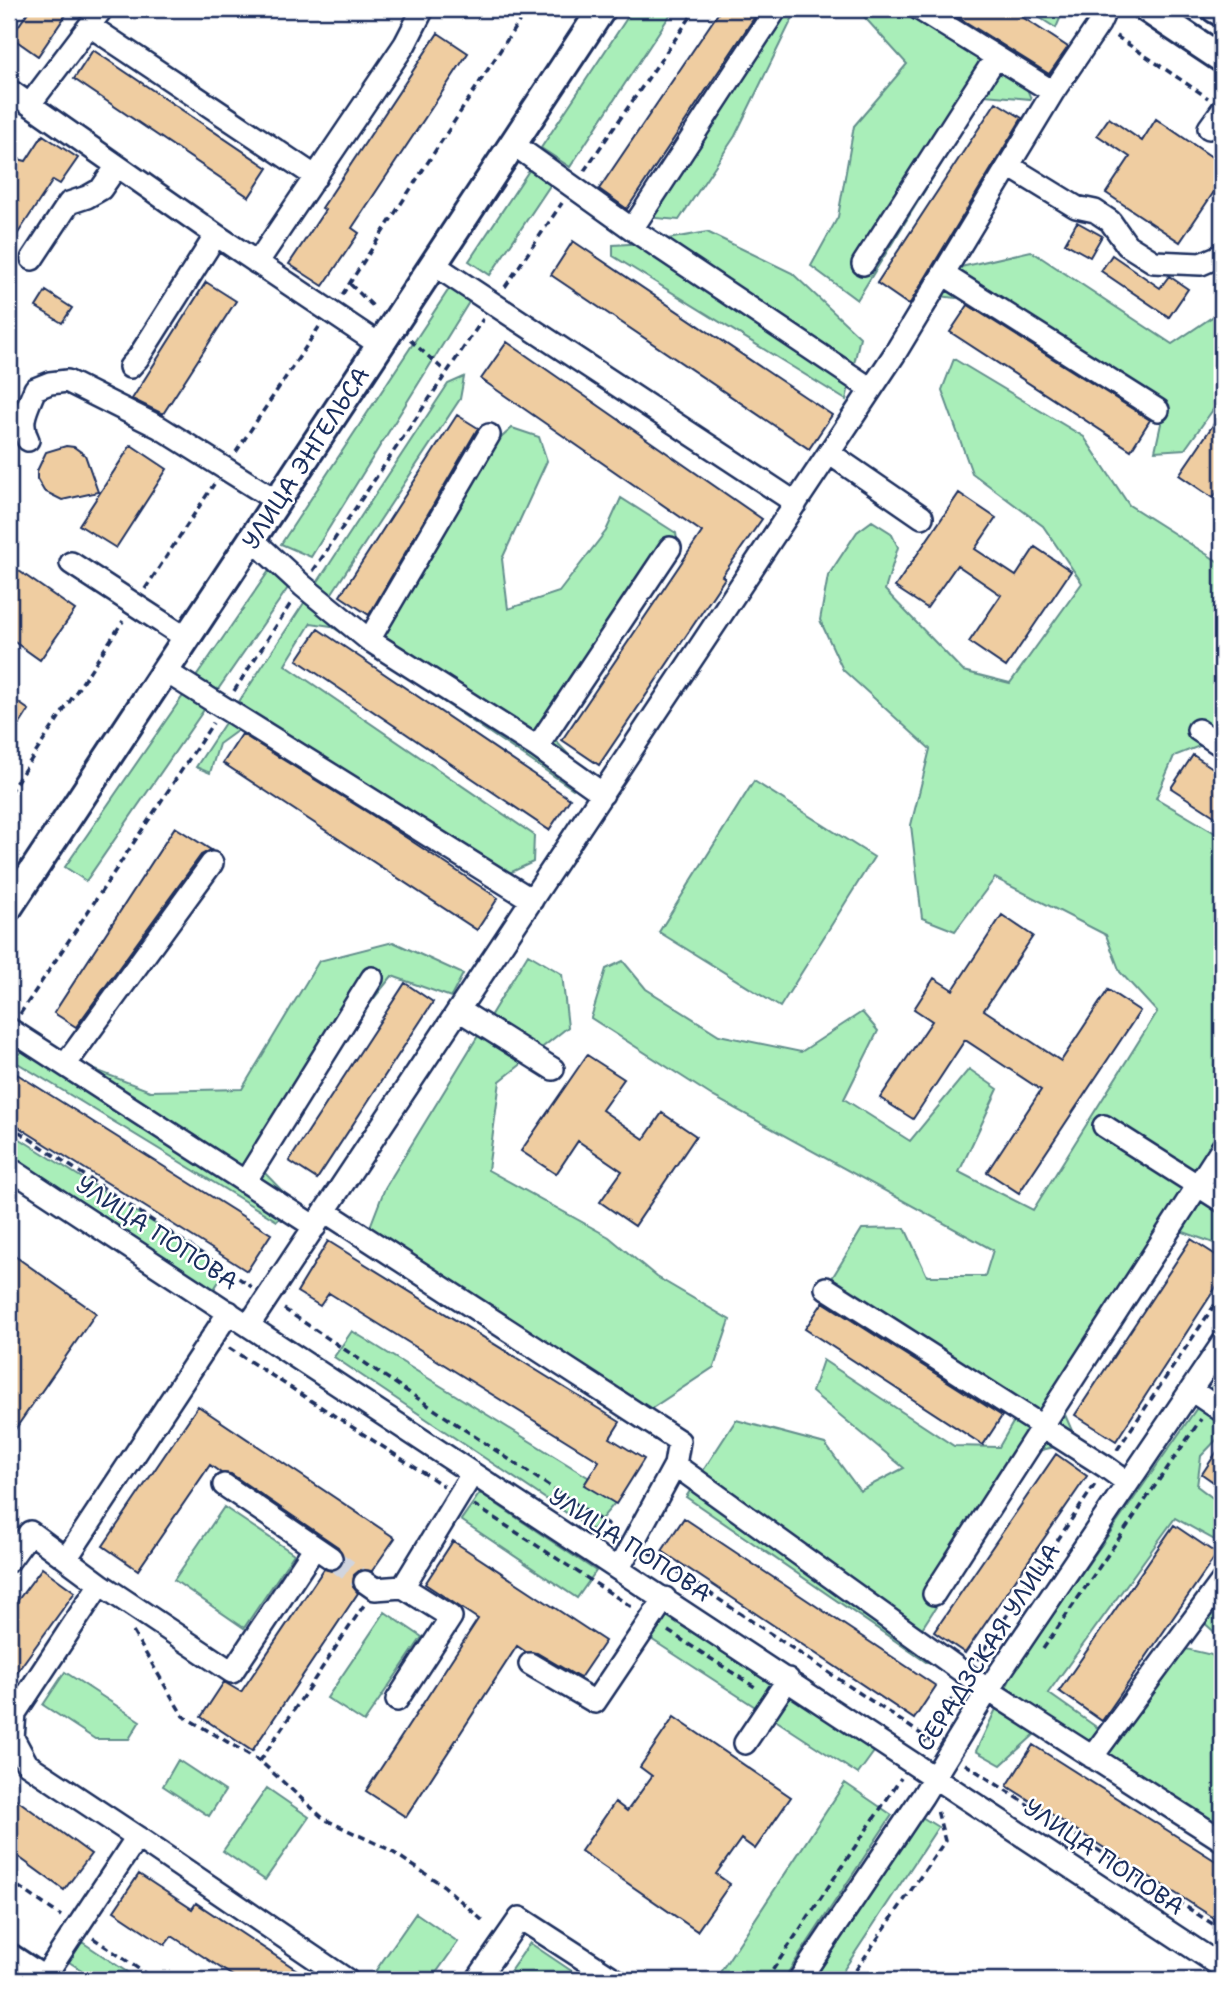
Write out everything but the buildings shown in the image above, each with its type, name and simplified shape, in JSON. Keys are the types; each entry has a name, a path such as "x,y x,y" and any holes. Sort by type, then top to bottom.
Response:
{"main road":[{"path":"1147,9 1222,59"},
{"path":"1215,9 1222,13"},
{"name":"УЛИЦА ЭНГЕЛЬСА","path":"9,906 513,144 595,11"},
{"path":"9,1957 43,1980"}],"street":[{"path":"257,263 405,44 423,9"},
{"path":"632,229 776,9"},
{"path":"919,9 1053,92"},
{"path":"249,1325 871,389 1102,16"},
{"path":"30,104 96,17 316,177"},
{"path":"863,264 996,57"},
{"path":"9,90 216,235 380,345"},
{"path":"1209,128 1217,105"},
{"path":"513,144 632,229 871,389"},
{"path":"32,259 69,203 101,189 117,166"},
{"path":"1009,166 1076,207 1095,211 1110,221 1127,245 1154,262 1201,264 1222,255"},
{"path":"130,366 138,358 216,235"},
{"path":"433,264 796,503"},
{"path":"943,274 1158,410"},
{"path":"28,440 23,432 24,414 35,389 50,383 67,382 159,427 277,501"},
{"path":"369,640 489,435"},
{"path":"829,453 922,517"},
{"path":"252,539 303,586 369,640 537,747 603,794"},
{"path":"537,747 670,548"},
{"path":"71,563 186,638"},
{"path":"165,671 532,900"},
{"path":"1198,730 1222,746"},
{"path":"65,1065 212,863"},
{"path":"245,1182 372,978"},
{"path":"459,1010 553,1069"},
{"path":"9,1029 245,1182 320,1220 679,1441 675,1465 619,1568"},
{"path":"1104,1126 1222,1201"},
{"path":"934,1594 1040,1426 1222,1149"},
{"name":"УЛИЦА ПОПОВА","path":"9,1168 1222,1967"},
{"path":"826,1288 1128,1483"},
{"path":"66,1559 229,1312"},
{"name":"СЕРАДЗСКАЯ УЛИЦА","path":"799,1980 962,1757 989,1690 1222,1344"},
{"path":"1191,1390 1217,1407"},
{"path":"675,1465 967,1675 1222,1840"},
{"path":"403,1587 472,1474"},
{"path":"9,1561 30,1532 100,1584 232,1672 323,1552 224,1485"},
{"path":"1093,1757 1222,1581"},
{"path":"100,1584 15,1713 13,1738 27,1764 347,1980"},
{"path":"370,1585 403,1587 451,1617 397,1700"},
{"path":"530,1664 595,1702 665,1598"},
{"path":"745,1743 788,1679"},
{"path":"43,1980 137,1837"},
{"path":"477,1980 520,1918 616,1980"}],"path":[{"path":"9,793 350,284 527,9"},
{"path":"9,1029 303,586 696,9"},
{"path":"1102,16 1217,105"},
{"path":"9,1125 926,1738 962,1757 1222,1930"},
{"path":"766,1980 1222,1294"},
{"path":"212,1337 775,1699"},
{"path":"1038,1656 1217,1407"},
{"path":"260,1761 370,1585"},
{"path":"129,1625 183,1716 260,1761 324,1819 388,1849 444,1886 483,1921"},
{"path":"849,1980 945,1841 937,1814 943,1781"}],"green space":[{"path":"633,9 674,9 570,167 541,148"},
{"path":"778,9 797,9 735,136 679,220 644,217"},
{"path":"857,9 925,9 1021,74 1031,99 984,95 857,300 811,266 838,217 854,126 907,64"},
{"path":"1026,9 1064,9 1056,28"},
{"path":"532,166 553,181 490,275 469,261"},
{"path":"707,232 792,273 860,337 846,400 613,256 613,245 645,243"},
{"path":"1031,251 1172,344 1222,308 1222,397 1185,449 1155,451 1164,410 989,289 956,298 939,296 961,267"},
{"path":"455,280 474,294 311,557 281,544"},
{"path":"954,359 1084,437 1129,505 1222,564 1222,753 1207,743 1174,756 1156,798 1222,837 1222,1246 1178,1230 1062,1408 1077,1442 1037,1451 921,1630 950,1663 926,1662 686,1497 736,1420 825,1444 860,1491 904,1468 812,1392 823,1360 954,1446 999,1447 1015,1419 826,1288 862,1229 905,1228 927,1276 985,1276 993,1250 714,1097 591,1018 606,969 623,961 646,989 719,1035 801,1052 862,1012 878,1031 844,1099 910,1141 969,1069 998,1089 959,1172 1033,1210 1157,1012 1120,972 1106,935 995,878 955,931 922,918 911,825 930,749 843,670 820,620 828,576 857,532 872,521 891,533 898,547 885,590 963,671 1010,683 1082,583 1043,526 972,473 942,390"},
{"path":"464,377 460,399 328,599 363,626 387,616 491,447 512,428 539,437 547,461 502,559 508,609 559,592 606,531 621,498 676,533 679,552 552,737 586,773 573,789 331,626 311,623 285,665 534,835 533,862 492,881 248,723 219,744 210,773 196,767 448,384"},
{"path":"271,568 292,582 86,881 65,867"},
{"path":"754,781 874,857 780,1007 659,932"},
{"path":"393,942 463,974 451,997 392,976 267,1130 258,1166 294,1203 277,1221 11,1059 31,1045 150,1091 242,1089 319,961"},
{"path":"528,954 562,974 568,1027 500,1081 488,1170 609,1237 657,1277 730,1320 714,1367 640,1416 363,1245 385,1188"},
{"path":"9,1132 227,1269 212,1292 9,1154"},
{"path":"352,1331 620,1497 592,1530 334,1357"},
{"path":"1222,1372 1222,1434 1201,1456 1197,1486 1222,1505 1222,1544 1175,1518 1048,1693 1102,1731 1169,1645 1212,1655 1222,1681 1222,1849 1035,1734 1001,1765 976,1751 1015,1669"},
{"path":"480,1493 596,1571 577,1598 461,1520"},
{"path":"224,1507 294,1554 244,1628 174,1580"},
{"path":"1222,1558 1222,1637 1220,1637 1192,1612"},
{"path":"385,1612 422,1637 364,1722 327,1698"},
{"path":"666,1616 876,1749 858,1774 651,1639"},
{"path":"65,1672 140,1721 129,1739 95,1739 43,1705"},
{"path":"178,1760 225,1791 209,1816 163,1786"},
{"path":"845,1783 892,1815 783,1980 715,1980"},
{"path":"267,1788 309,1817 265,1880 223,1851"},
{"path":"917,1814 938,1827 837,1980 810,1980"},
{"path":"416,1913 458,1942 431,1980 378,1980 372,1976"},
{"path":"82,1942 139,1980 97,1980 69,1962"},
{"path":"530,1943 585,1980 504,1980"}],"tunnel":[{"path":"331,1558 365,1582"}]}
